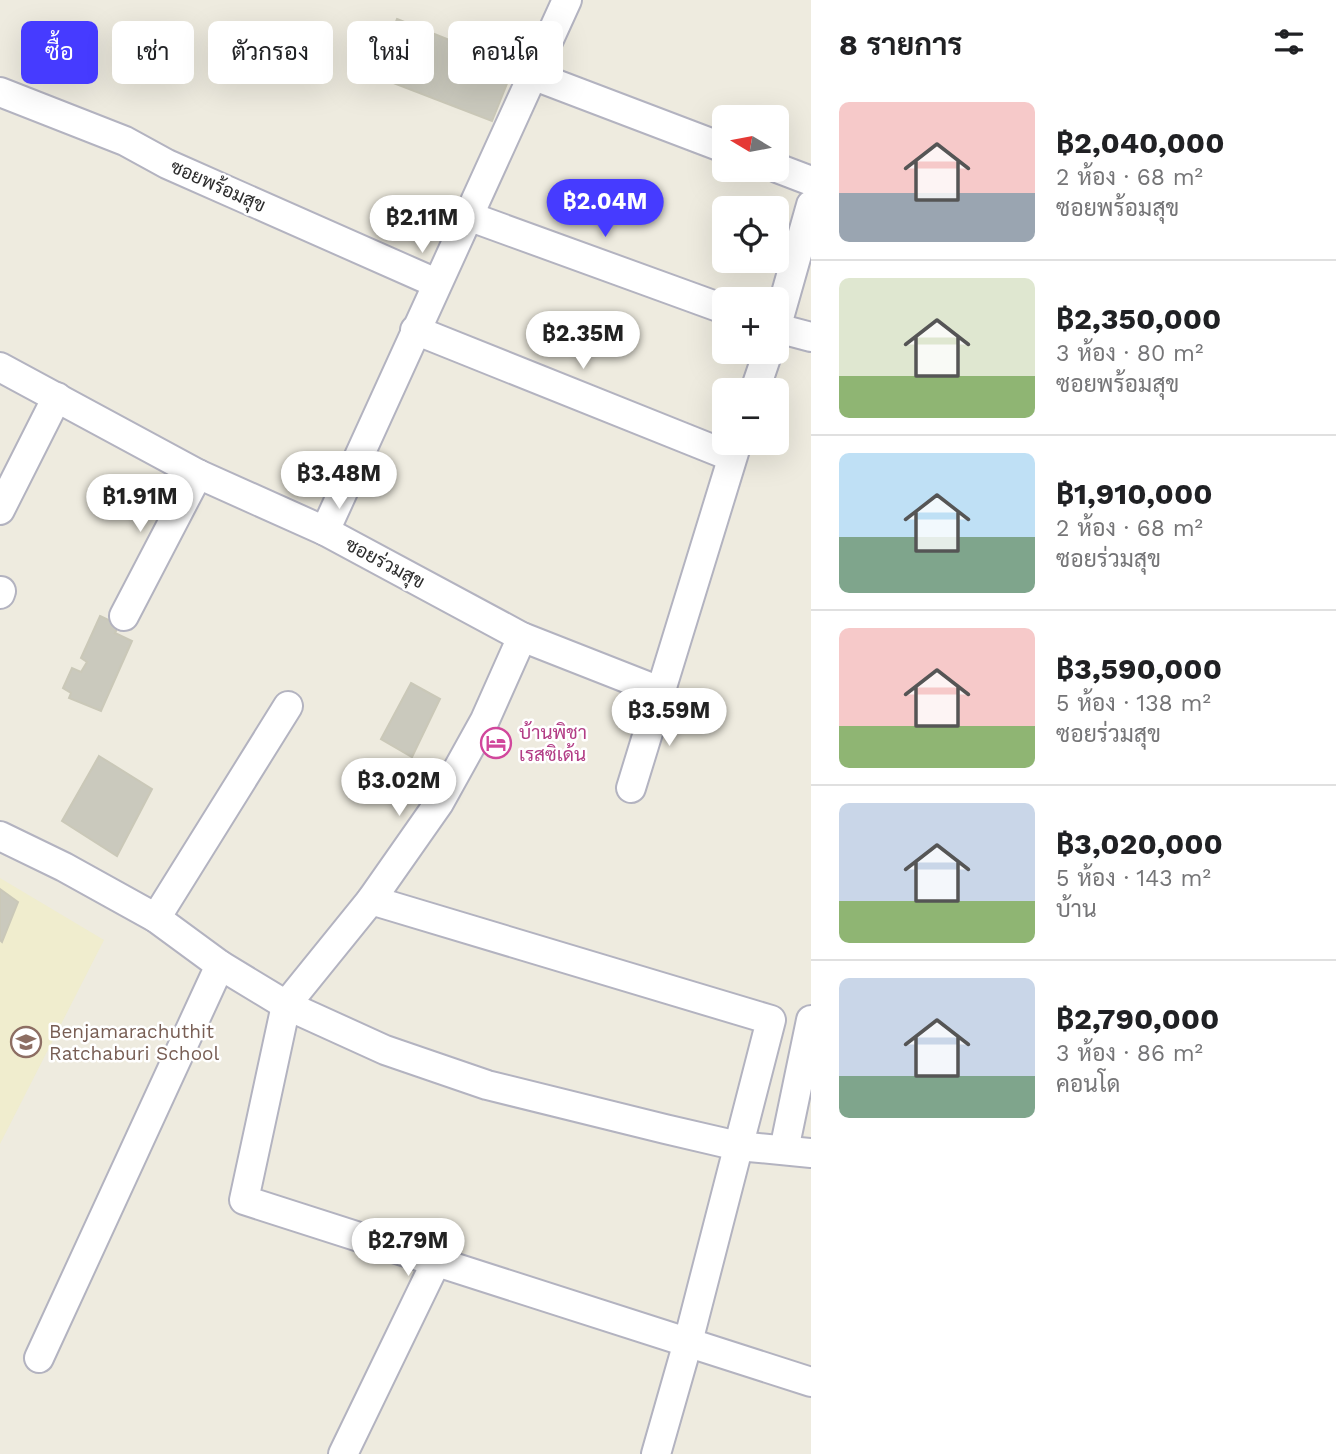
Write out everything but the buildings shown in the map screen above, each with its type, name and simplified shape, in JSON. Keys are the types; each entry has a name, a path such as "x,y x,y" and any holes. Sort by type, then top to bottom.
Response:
{"street":[{"path":"556,21 566,0"},
{"path":"325,531 528,84"},
{"path":"556,84 712,143"},
{"name":"ซอยพร้อมสุข","path":"0,92 125,141 167,164 436,283"},
{"path":"789,173 811,181"},
{"path":"788,287 811,205"},
{"path":"468,216 712,305"},
{"path":"415,330 712,442"},
{"path":"789,331 811,337"},
{"name":"ซอยร่วมสุข","path":"0,367 198,474 325,531 522,638 662,692"},
{"path":"0,510 57,397"},
{"path":"631,788 733,455"},
{"path":"124,616 198,474"},
{"path":"522,638 485,719 439,803 372,900 286,1005 244,1200 811,1382"},
{"path":"156,918 288,706"},
{"path":"0,836 156,918 220,965 286,1005 385,1050 487,1085 738,1146 797,1152 811,1020"},
{"path":"372,900 771,1020 688,1342 656,1454"},
{"path":"39,1358 220,965"},
{"path":"343,1454 436,1262"}],"shaded area":[{"name":"Benjamarachuthit Ratchaburi School","path":"0,878 104,940 0,1144"}],"place":[{"name":"บ้านพิชา เรสซิเด้น","path":"496,743"},
{"name":"Benjamarachuthit Ratchaburi School","path":"26,1042"}]}
